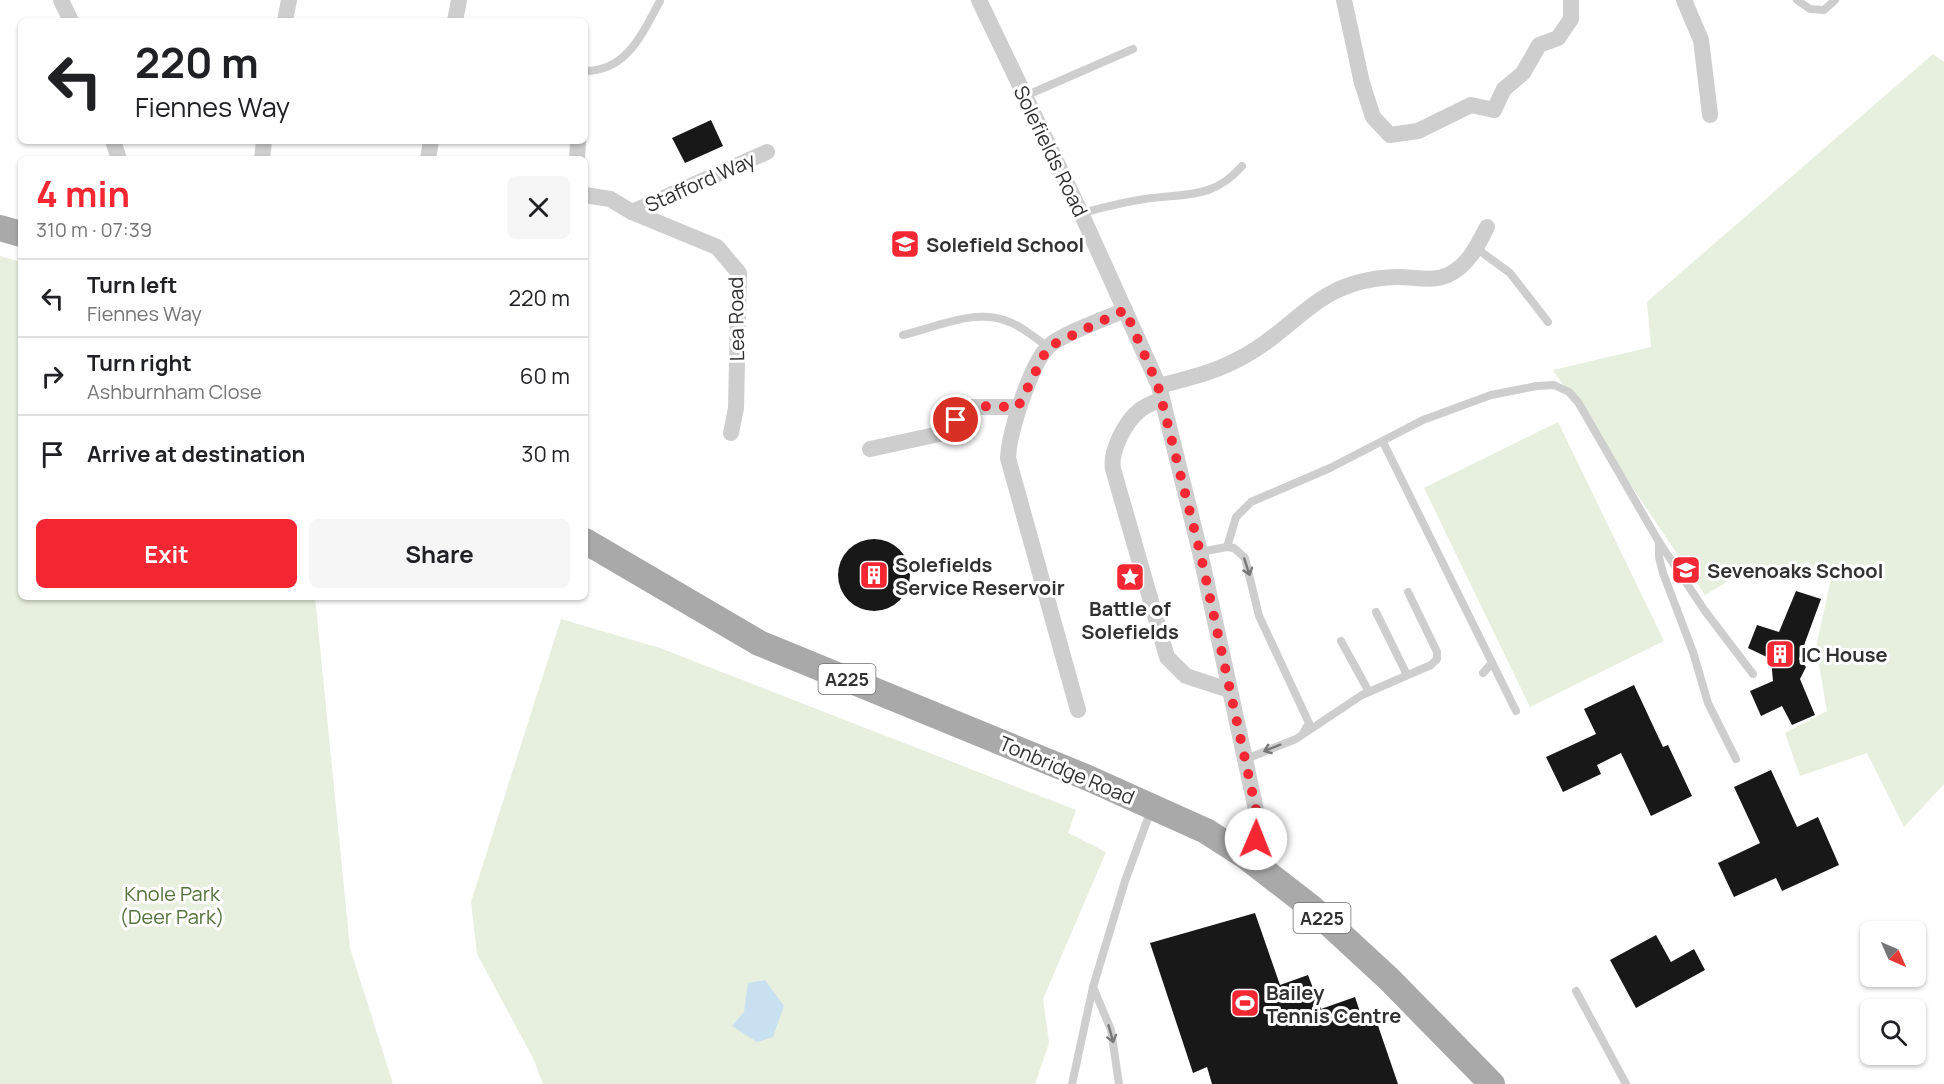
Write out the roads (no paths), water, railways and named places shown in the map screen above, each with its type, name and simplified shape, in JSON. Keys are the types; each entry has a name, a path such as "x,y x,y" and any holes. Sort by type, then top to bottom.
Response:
{"main road":[{"path":"0,228 18,233"},
{"name":"Tonbridge Road","path":"588,543 759,644 1206,831 1245,856 1311,908 1389,979 1492,1084"}],"street":[{"path":"61,0 70,18"},
{"path":"286,18 289,0"},
{"path":"456,18 459,0"},
{"name":"Solefields Road","path":"979,0 1081,213 1160,393 1200,552 1258,819 1256,839 1245,856"},
{"path":"1344,0 1362,83 1373,117 1390,135 1418,131 1471,105 1494,110 1504,89 1523,73 1539,45 1558,38 1571,19 1571,0"},
{"path":"1684,0 1701,40 1710,115"},
{"name":"Stafford Way","path":"632,212 767,152"},
{"name":"Lea Road","path":"588,195 610,199 632,212 717,247 739,273 736,408 732,433"},
{"path":"1229,690 1186,675 1167,657 1113,469 1112,460 1126,428 1140,410 1160,393 1225,368 1258,348 1319,299 1354,284 1397,277 1428,279 1447,275 1461,266 1476,248 1487,227"},
{"path":"1078,710 1008,458 1009,440 1018,407 1048,347 1125,310"},
{"path":"870,449 944,434 969,406 1018,407"}],"lane":[{"path":"1797,0 1810,9 1824,10 1835,0"},
{"path":"588,71 606,69 627,56 660,1"},
{"path":"1025,96 1133,49"},
{"path":"1081,213 1146,199 1193,195 1220,185 1242,166"},
{"path":"1476,248 1510,273 1548,322"},
{"path":"903,335 991,316 1020,327 1048,347"},
{"path":"1227,547 1236,517 1251,502 1383,442 1423,420 1491,395 1554,385 1569,392 1578,402 1659,542 1705,611 1753,674"},
{"path":"1383,442 1516,711"},
{"path":"1659,542 1661,565 1708,703 1736,759"},
{"path":"1200,552 1227,547 1234,548 1245,558 1259,616 1309,723 1302,735"},
{"path":"1246,759 1302,735 1369,692 1431,665 1437,659 1437,652 1408,592"},
{"path":"1376,612 1407,675"},
{"path":"1341,641 1369,692"},
{"path":"1483,673 1492,663"},
{"path":"1072,1084 1093,987 1125,881 1153,807"},
{"path":"1093,987 1111,1030 1119,1084"},
{"path":"1576,991 1626,1084"}],"water":[{"path":"765,980 784,1006 773,1037 757,1042 732,1026 744,1012 748,983"}],"place":[{"name":"Solefield School","path":"905,244"},
{"name":"Sevenoaks School","path":"1686,570"},
{"name":"Solefields Service Reservoir","path":"874,575"},
{"name":"Battle of Solefields","path":"1130,577"},
{"name":"IC House","path":"1780,654"},
{"name":"Bailey Tennis Centre","path":"1245,1003"}],"park label":[{"name":"Knole Park (Deer Park)","path":"172,904"}]}
